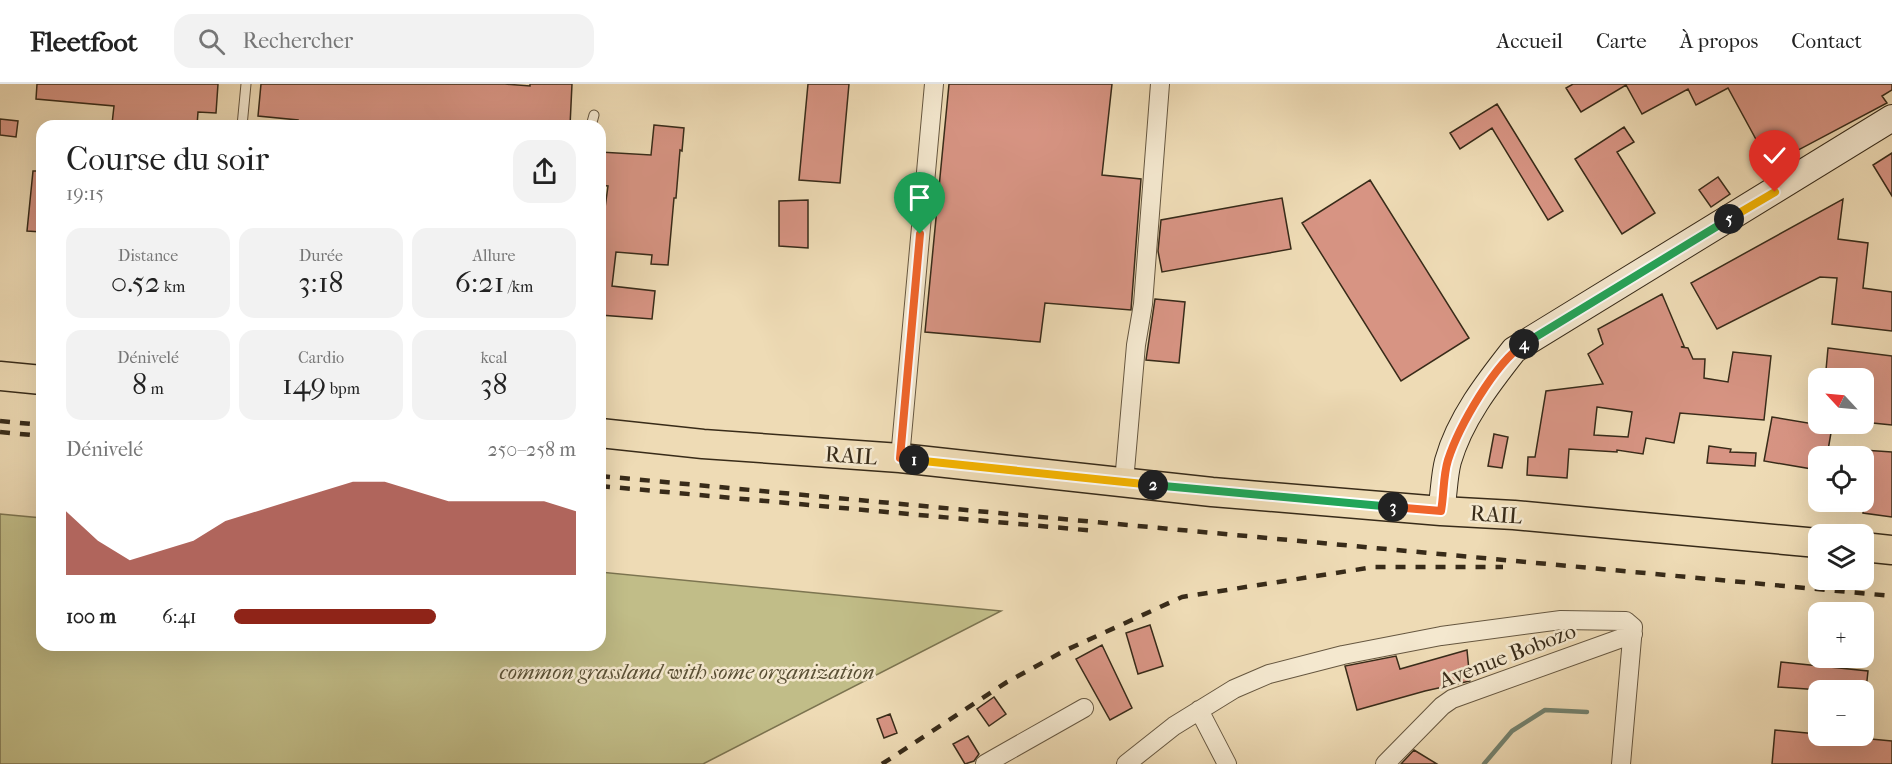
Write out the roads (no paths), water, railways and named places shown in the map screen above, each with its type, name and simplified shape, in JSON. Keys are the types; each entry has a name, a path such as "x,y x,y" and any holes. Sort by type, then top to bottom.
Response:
{"main road":[{"path":"0,376 36,379"},
{"name":"RAIL","path":"606,434 704,444 900,458 1223,493 1514,515 1808,542"},
{"path":"1874,548 1892,550"}],"street":[{"path":"900,458 934,84"},
{"path":"1124,482 1136,345 1143,304 1160,84"},
{"path":"1441,511 1448,461 1463,426 1489,382 1514,350 1892,118"},
{"path":"1126,764 1174,726 1199,710 1234,689 1269,674 1441,636 1561,621 1626,621 1633,630 1621,764"},
{"name":"Avenue Bobozo","path":"1385,764 1434,713 1452,699 1633,630"},
{"path":"985,764 1084,708"},
{"path":"1199,710 1227,764"}],"lane":[{"path":"243,120 246,84"},
{"path":"593,120 594,115"}],"waterway":[{"path":"1484,764 1512,731 1545,710 1587,712"}],"railway":[{"path":"0,421 36,424"},
{"path":"0,432 36,435"},
{"path":"606,477 1892,596"},
{"path":"606,487 1096,531"},
{"path":"882,764 1007,682 1064,651 1182,597 1374,567 1503,567"}],"park label":[{"name":"common grassland with some organization","path":"687,671"}]}
